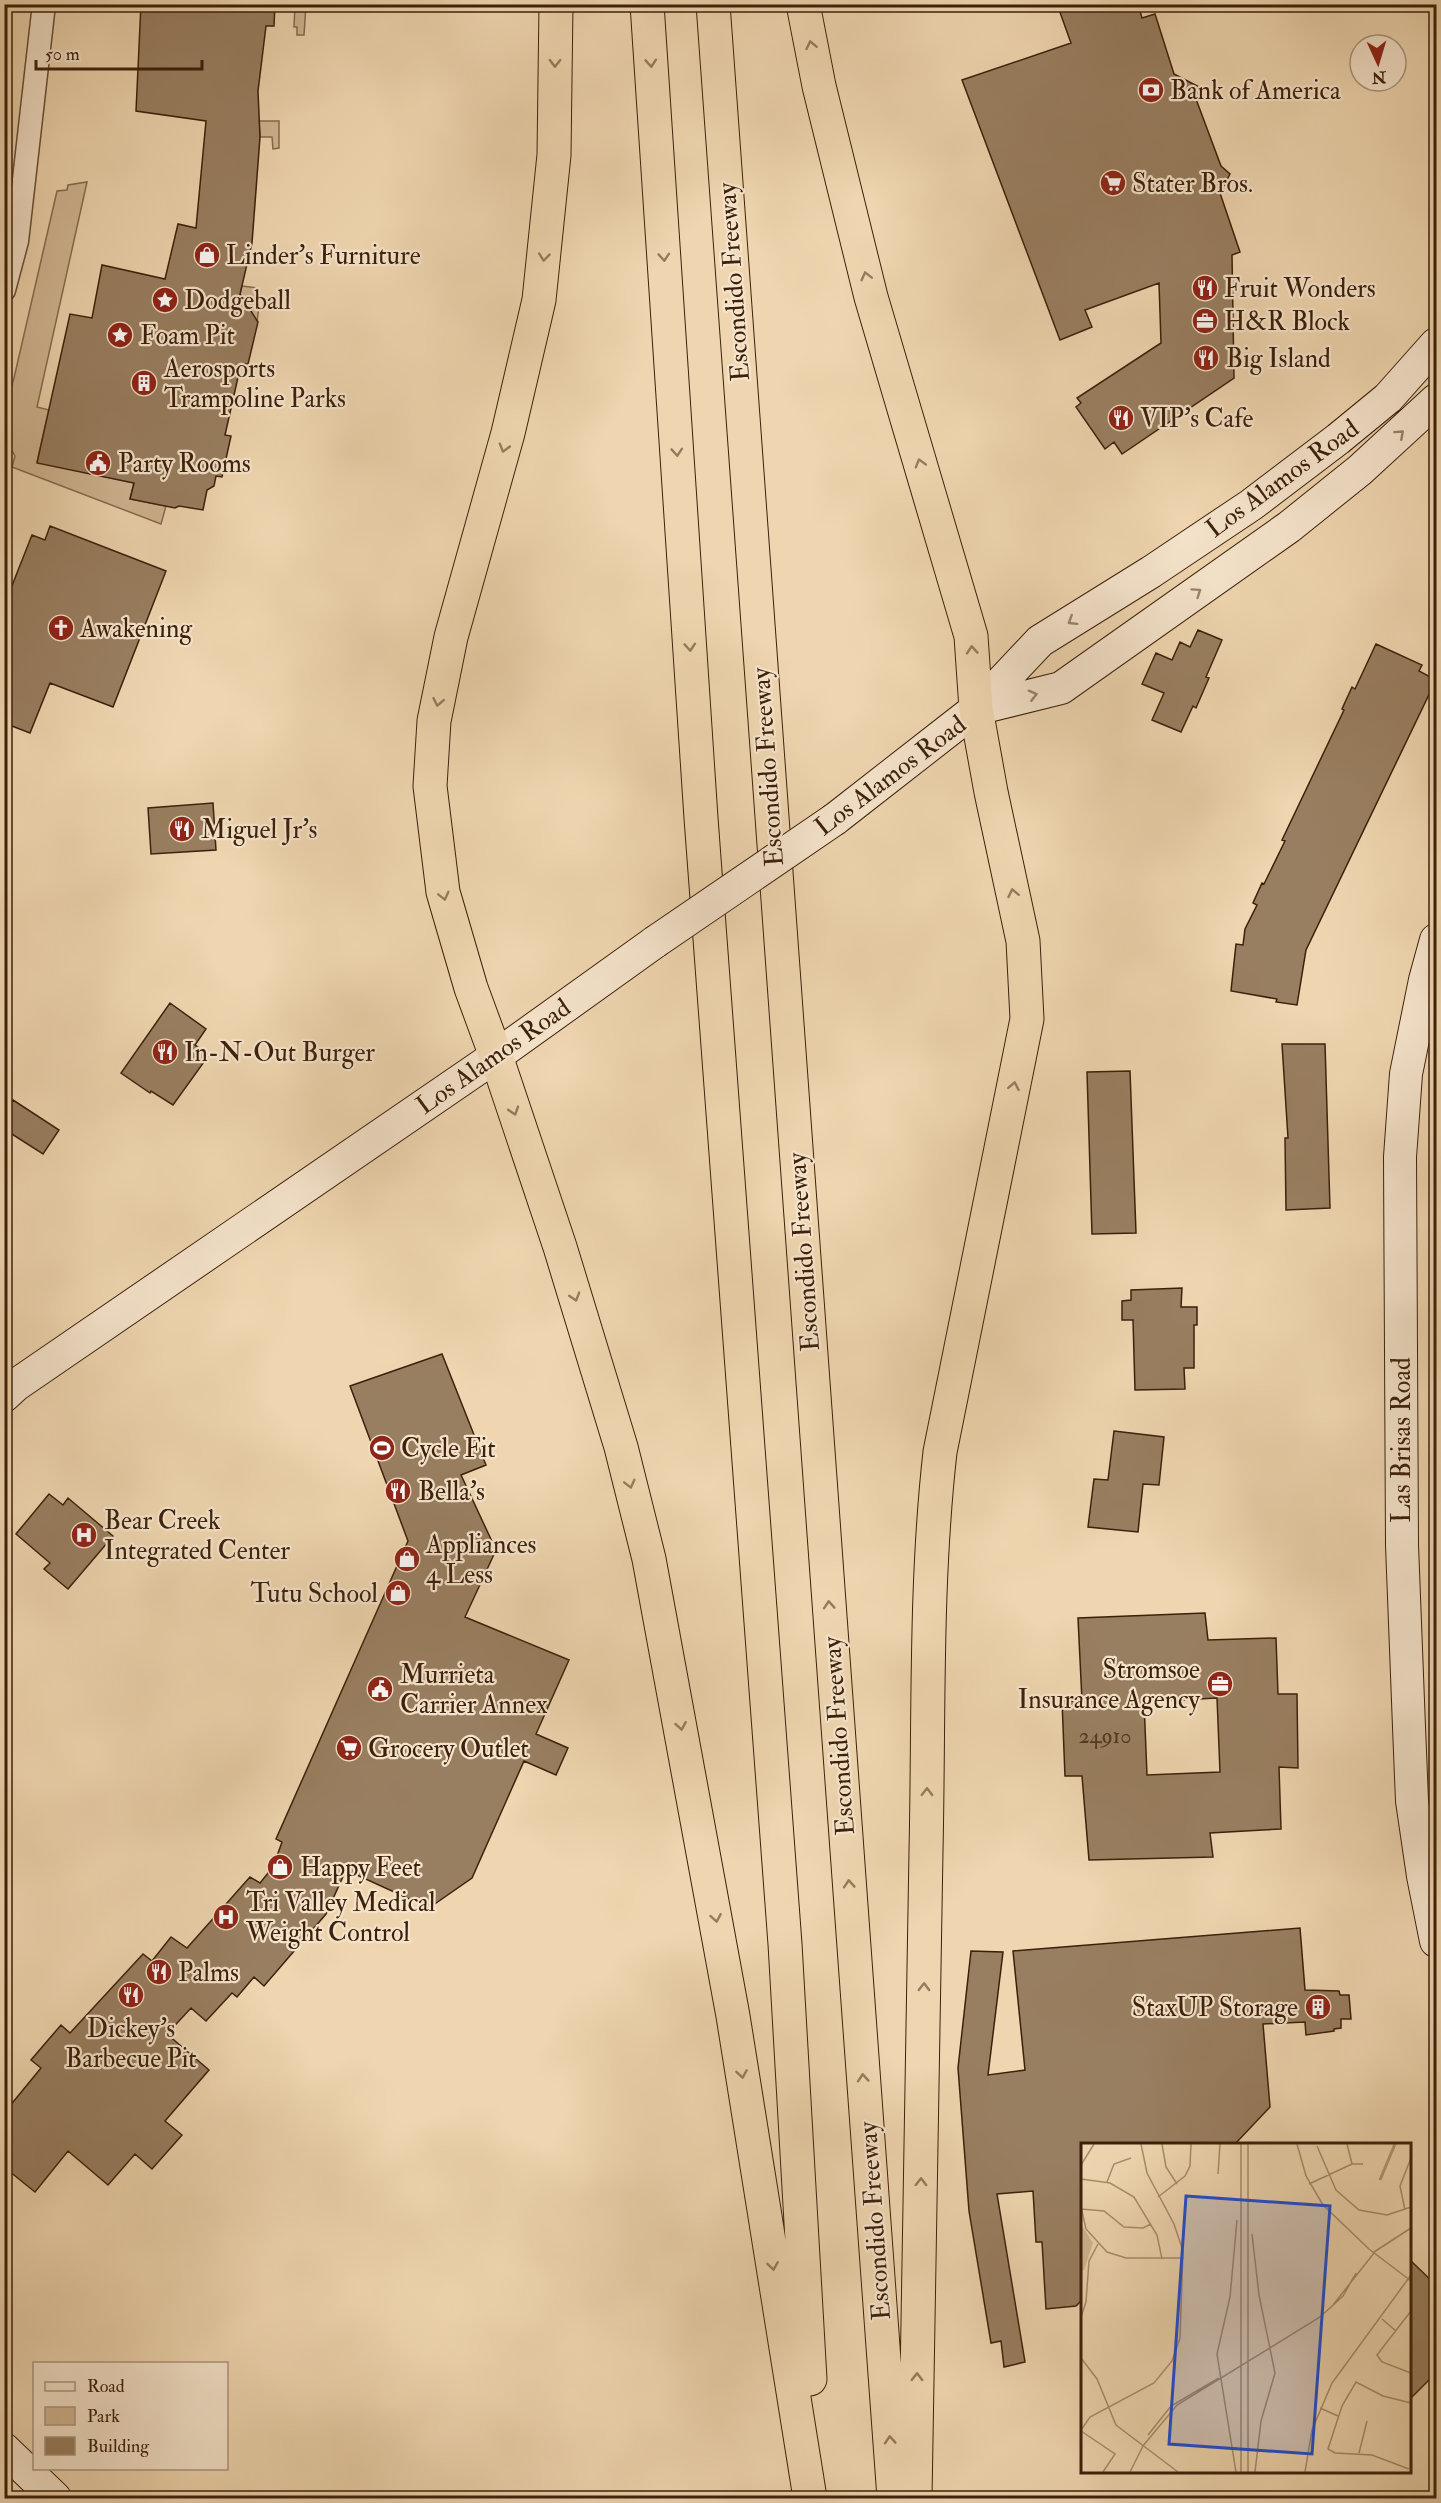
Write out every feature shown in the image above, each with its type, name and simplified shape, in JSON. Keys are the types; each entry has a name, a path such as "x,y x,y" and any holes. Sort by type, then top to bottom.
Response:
{"highway":[{"path":"556,4 554,155 539,300 508,433 451,637 434,721 430,786 442,892 471,988 560,1247 617,1436 649,1559 733,2016 810,2499"},
{"path":"647,4 701,818 785,1944 817,2499"},
{"name":"Escondido Freeway","path":"713,4 894,2499"},
{"path":"803,4 819,86 868,286 971,636 976,709 990,792 1023,941 1027,1019 940,1452 933,1516 928,1609 915,2499"}],"main road":[{"name":"Los Alamos Road","path":"4,1396 16,1385 496,1056 655,942 835,819 976,709 1040,641 1151,572 1251,504 1338,439 1388,398 1437,344"},
{"path":"1431,405 1437,376"},
{"path":"1311,508 1300,494 1384,419 1388,398"},
{"name":"Los Alamos Road","path":"976,709 1061,688 1290,526 1360,470 1431,405"},
{"name":"Las Brisas Road","path":"1437,940 1425,980 1406,1074 1400,1157 1402,1545 1412,1801 1430,1875 1437,1941"},
{"path":"4,2448 56,2499"}],"street":[{"path":"4,291 17,241 44,4"}],"green space":[{"path":"295,5 306,5 304,35 297,35 297,27 294,27"},
{"path":"259,121 279,121 279,148 273,149 272,137 260,137"},
{"path":"87,182 37,407 49,410 37,462 134,483 130,499 166,506 161,524 12,467 15,456 5,438 5,408 57,191 67,190 68,185"},
{"path":"242,286 257,288 256,295 260,296 257,323 240,294"}],"building":[{"path":"141,4 275,4 274,26 266,26 258,91 260,137 252,243 240,294 258,322 248,364 241,364 225,435 231,436 222,477 216,476 214,486 207,490 203,510 179,506 175,508 130,499 134,483 37,463 70,314 92,318 102,265 165,279 178,224 196,228 206,121 136,111"},
{"name":"Stater Bros.","path":"1057,4 1138,4 1142,18 1155,14 1174,74 1199,87 1196,99 1221,166 1230,174 1220,193 1240,252 1232,255 1234,378 1122,454 1114,442 1105,449 1076,407 1081,403 1077,398 1161,343 1159,283 1085,310 1092,327 1060,340 962,80 1071,43"},
{"path":"50,526 166,571 113,707 50,683 30,733 4,723 4,606 32,535 45,540"},
{"path":"1198,630 1222,640 1196,708 1193,706 1181,732 1152,720 1164,693 1142,684 1156,653 1172,660 1180,642 1190,647"},
{"path":"1376,644 1422,665 1419,671 1436,680 1306,950 1297,1005 1231,991 1236,944 1243,945 1245,929 1257,905 1253,903 1285,841 1282,840 1344,710 1342,709 1352,687 1355,689"},
{"name":"Miguel Jr's","path":"213,803 216,850 151,854 148,808"},
{"name":"In-N-Out Burger","path":"170,1003 206,1029 195,1045 209,1055 173,1105 151,1091 150,1093 121,1073"},
{"path":"1282,1044 1325,1044 1330,1208 1286,1210 1285,1138 1288,1138"},
{"path":"1130,1071 1136,1233 1092,1234 1087,1072"},
{"path":"13,1100 59,1130 43,1154 4,1129 4,1113"},
{"path":"1182,1288 1181,1307 1197,1307 1197,1325 1194,1325 1194,1368 1184,1368 1185,1389 1135,1390 1133,1320 1122,1320 1122,1301 1131,1300 1131,1290"},
{"path":"442,1354 486,1465 461,1475 496,1550 465,1617 569,1660 536,1734 568,1748 556,1775 524,1761 472,1878 429,1908 346,1870 326,1914 264,1986 254,1977 237,1997 232,1993 206,2021 191,2008 167,2034 209,2070 165,2121 182,2135 152,2169 135,2154 108,2185 68,2151 35,2192 4,2167 4,2113 41,2068 31,2060 61,2025 70,2033 143,1954 152,1961 171,1937 187,1948 250,1877 260,1883 273,1867 282,1842 276,1839 408,1541 350,1386"},
{"path":"1114,1431 1164,1437 1159,1485 1143,1484 1138,1532 1088,1527 1094,1479 1108,1480"},
{"path":"49,1494 63,1505 68,1498 113,1536 68,1589 44,1569 50,1563 16,1534"},
{"path":"1205,1613 1208,1640 1276,1638 1278,1694 1297,1694 1298,1768 1279,1767 1281,1829 1210,1833 1213,1857 1089,1860 1082,1776 1065,1776 1062,1701 1082,1701 1078,1618","holes":["1217,1698 1220,1772 1147,1775 1144,1702"]},
{"path":"1300,1928 1305,1990 1339,1991 1340,1995 1349,1995 1351,2019 1341,2019 1341,2028 1334,2029 1334,2031 1306,2035 1305,2022 1263,2024 1270,2107 1236,2143 1081,2143 1081,2301 1076,2306 1046,2309 1042,2242 1036,2242 1033,2191 997,2194 1025,2362 1004,2367 1001,2341 991,2343 969,2211 958,2068 971,1951 1003,1952 988,2075 1025,2070 1013,1951"},
{"path":"1411,2261 1437,2286 1437,2372 1411,2398"}],"place":[{"name":"Bank of America","path":"1151,90"},
{"name":"Stater Bros.","path":"1113,183"},
{"name":"Linder's Furniture","path":"207,255"},
{"name":"Fruit Wonders","path":"1205,288"},
{"name":"Dodgeball","path":"165,300"},
{"name":"H&R Block","path":"1205,321"},
{"name":"Foam Pit","path":"120,335"},
{"name":"Big Island","path":"1206,358"},
{"name":"Aerosports Trampoline Parks","path":"144,383"},
{"name":"VIP's Cafe","path":"1121,418"},
{"name":"Party Rooms","path":"98,463"},
{"name":"Awakening","path":"61,628"},
{"name":"Miguel Jr's","path":"182,829"},
{"name":"In-N-Out Burger","path":"165,1052"},
{"name":"Cycle Fit","path":"382,1448"},
{"name":"Bella's","path":"398,1491"},
{"name":"Bear Creek Integrated Center","path":"84,1535"},
{"name":"Appliances 4 Less","path":"407,1559"},
{"name":"Tutu School","path":"398,1593"},
{"name":"Stromsoe Insurance Agency","path":"1220,1684"},
{"name":"Murrieta Carrier Annex","path":"380,1689"},
{"name":"Grocery Outlet","path":"349,1748"},
{"name":"Happy Feet","path":"280,1867"},
{"name":"Tri Valley Medical Weight Control","path":"226,1917"},
{"name":"Palms","path":"159,1972"},
{"name":"Dickey's Barbecue Pit","path":"131,1995"},
{"name":"StaxUP Storage","path":"1318,2007"}]}
